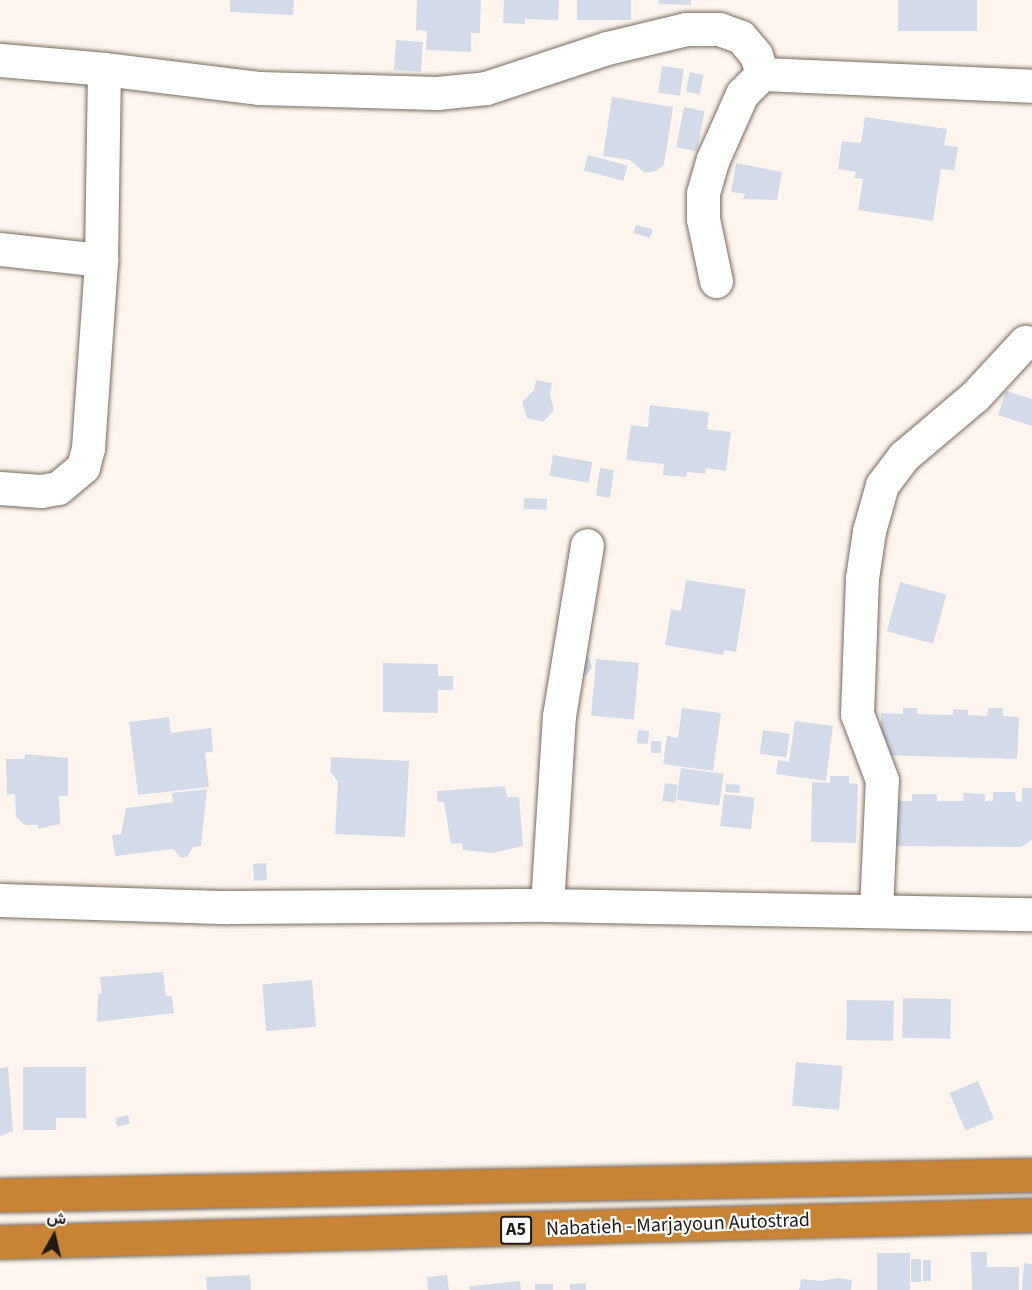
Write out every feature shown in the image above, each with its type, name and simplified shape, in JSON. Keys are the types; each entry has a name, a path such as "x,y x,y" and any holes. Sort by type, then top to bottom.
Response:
{"highway":[{"name":"Nabatieh - Marjayoun Autostrad","path":"0,1195 1032,1175"},
{"name":"Nabatieh - Marjayoun Autostrad","path":"0,1242 1032,1215"}],"street":[{"path":"0,60 104,69 258,88 437,93 486,88 607,48 686,29 719,29 741,37 756,55 762,74"},
{"path":"0,488 41,491 58,488 82,467 91,419 101,260 104,69"},
{"path":"716,281 704,219 703,193 713,159 742,94 762,74 1032,86"},
{"path":"0,249 101,260"},
{"path":"876,910 882,780 857,714 862,578 869,531 882,485 904,456 975,396 1025,342"},
{"path":"547,904 559,716 587,545"},
{"path":"0,900 228,907 547,904 1032,914"}],"building":[{"path":"230,0 294,0 293,15 230,12"},
{"path":"417,0 481,0 480,33 471,33 471,52 426,50 427,31 416,30"},
{"path":"504,0 559,0 558,20 525,19 525,24 503,23"},
{"path":"577,0 631,0 631,20 577,20"},
{"path":"659,0 691,0 691,5 659,4"},
{"path":"898,0 977,0 977,31 898,31"},
{"path":"396,40 423,42 421,72 394,70"},
{"path":"662,66 684,69 680,96 658,93"},
{"path":"690,72 704,75 700,94 686,92"},
{"path":"612,97 673,107 664,165 656,171 645,173 630,160 603,156"},
{"path":"684,107 705,111 697,151 676,147"},
{"path":"865,117 947,129 944,145 958,147 954,171 941,169 933,221 858,210 863,179 854,178 856,172 838,169 842,141 861,143"},
{"path":"588,155 628,166 623,181 584,170"},
{"path":"736,163 782,172 777,200 743,199 745,194 731,192"},
{"path":"636,225 653,229 650,238 633,233"},
{"path":"536,380 552,383 550,394 554,410 543,422 527,418 522,402 534,390"},
{"path":"1006,391 1032,399 1032,426 998,415"},
{"path":"650,405 709,412 707,429 731,432 726,471 706,468 705,474 687,472 686,477 663,475 664,464 626,460 631,425 648,427"},
{"path":"553,455 592,462 589,483 549,476"},
{"path":"600,468 614,470 610,498 596,496"},
{"path":"524,498 547,499 547,510 524,509"},
{"path":"686,580 746,589 736,652 724,650 723,655 665,645 671,609 681,611"},
{"path":"900,582 946,594 933,644 887,631"},
{"path":"580,655 589,658 592,667 587,675 577,676"},
{"path":"596,659 639,663 634,720 591,716"},
{"path":"383,663 438,664 438,676 453,676 453,690 438,690 438,713 383,712"},
{"path":"682,708 721,713 713,771 663,764 667,736 678,738"},
{"path":"903,708 917,708 917,714 953,715 953,709 968,710 968,715 987,716 988,708 1003,708 1003,716 1019,717 1017,759 880,755 881,713 903,714"},
{"path":"169,717 171,733 211,728 213,752 205,753 209,787 138,795 129,722"},
{"path":"795,721 833,726 826,781 776,774 778,760 789,762"},
{"path":"638,730 649,731 648,744 637,743"},
{"path":"763,730 790,734 786,758 760,754"},
{"path":"651,741 661,741 661,753 651,753"},
{"path":"25,754 68,758 68,796 59,796 60,824 38,829 38,825 25,825 16,817 15,794 7,795 6,759 24,759"},
{"path":"331,757 409,761 405,837 335,834 338,782 330,771"},
{"path":"681,768 724,774 719,806 677,800"},
{"path":"830,776 849,776 849,783 858,784 856,843 811,842 812,782 830,783"},
{"path":"665,783 678,785 675,803 662,801"},
{"path":"726,784 740,785 739,793 725,792"},
{"path":"505,786 507,797 519,797 523,846 492,853 463,850 462,843 451,844 444,802 438,802 437,791"},
{"path":"1022,788 1032,788 1032,840 1021,847 894,846 894,801 912,801 912,794 937,794 937,801 964,801 963,793 985,794 985,801 993,801 993,792 1015,792 1016,801 1022,802"},
{"path":"207,789 201,846 193,847 187,857 181,858 173,849 115,856 112,835 121,834 126,808 173,802 172,793"},
{"path":"724,794 755,798 751,830 720,826"},
{"path":"266,863 267,880 254,881 253,864"},
{"path":"163,972 166,996 172,996 174,1013 97,1022 98,994 102,993 100,977"},
{"path":"312,980 316,1027 266,1031 262,984"},
{"path":"903,998 951,999 950,1039 902,1038"},
{"path":"847,1000 894,1001 893,1041 846,1040"},
{"path":"796,1062 843,1066 839,1110 792,1106"},
{"path":"8,1067 13,1131 0,1136 0,1068"},
{"path":"23,1067 86,1067 86,1118 56,1118 56,1130 23,1130"},
{"path":"978,1081 994,1119 965,1131 949,1093"},
{"path":"128,1115 130,1124 117,1127 115,1118"},
{"path":"971,1252 987,1252 987,1267 1019,1267 1019,1290 972,1290"},
{"path":"877,1253 910,1253 910,1290 877,1290"},
{"path":"911,1259 921,1259 921,1282 911,1282"},
{"path":"923,1260 931,1260 931,1281 923,1281"},
{"path":"1024,1263 1032,1264 1032,1290 1022,1290"},
{"path":"250,1275 251,1290 207,1290 206,1277"},
{"path":"447,1275 449,1290 428,1290 427,1277"},
{"path":"838,1278 852,1280 851,1290 799,1290 801,1279 821,1281"},
{"path":"520,1281 521,1290 470,1290 469,1286"},
{"path":"586,1283 586,1290 570,1290 570,1284"},
{"path":"535,1284 553,1284 553,1290 535,1290"}]}
